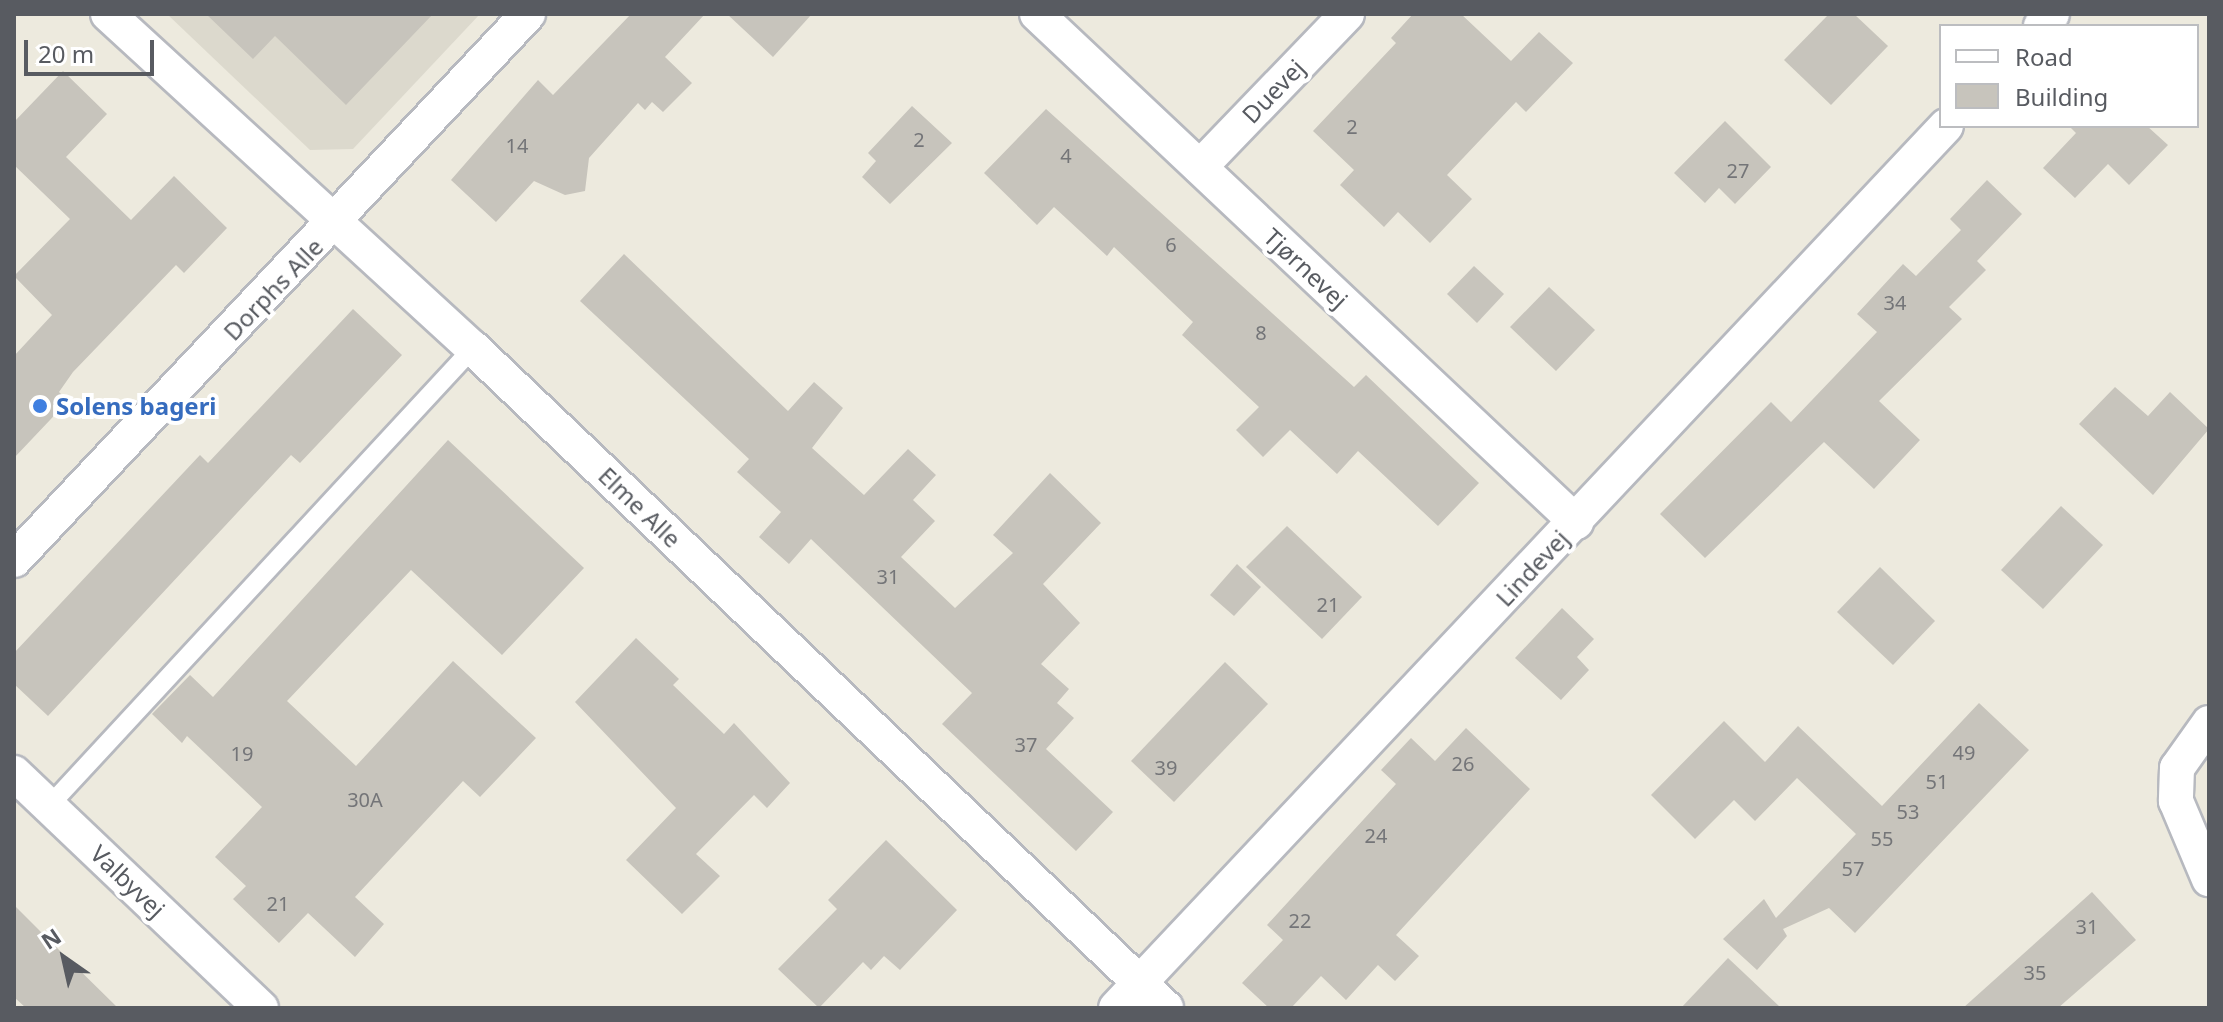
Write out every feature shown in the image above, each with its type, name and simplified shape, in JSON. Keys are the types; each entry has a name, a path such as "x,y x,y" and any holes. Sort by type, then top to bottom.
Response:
{"street":[{"name":"Elme Alle","path":"108,14 338,221 1166,1008"},
{"name":"Dorphs Alle","path":"14,560 338,221 528,14"},
{"name":"Tjørnevej","path":"1037,14 1576,522"},
{"name":"Duevej","path":"1200,167 1347,14"},
{"name":"Lindevej","path":"1116,1008 1944,128"},
{"path":"2209,723 2177,768 2176,801 2209,879"},
{"name":"Valbyvej","path":"14,773 242,1002"}],"lane":[{"path":"49,806 473,348"}],"shaded area":[{"path":"167,14 480,14 353,149 310,150"}],"building":[{"path":"206,14 433,14 346,105 275,36 253,59"},
{"path":"631,14 705,14 665,57 692,83 663,112 652,102 645,110 638,103 589,158 585,191 565,195 534,181 496,222 451,180 538,80 553,95"},
{"path":"727,14 812,14 773,57"},
{"path":"1413,14 1461,14 1511,61 1539,32 1573,63 1526,112 1516,102 1447,175 1472,199 1430,243 1398,212 1384,227 1340,185 1354,170 1313,131 1396,43 1391,38"},
{"path":"1829,14 1854,14 1888,46 1831,105 1784,60"},
{"path":"63,71 107,114 66,157 131,220 174,176 227,228 184,273 176,265 73,372 59,392 68,401 14,458 14,356 52,315 14,276 70,219 14,165 14,122"},
{"path":"912,106 952,143 890,204 862,177 876,161 868,153"},
{"path":"1046,109 1354,387 1366,375 1479,483 1438,526 1358,451 1337,474 1290,430 1263,457 1236,430 1259,407 1182,335 1193,322 1114,247 1107,256 1054,207 1037,225 984,173"},
{"path":"1725,121 1771,167 1735,204 1719,188 1705,203 1674,173"},
{"path":"2071,128 2149,128 2168,145 2129,185 2108,164 2075,198 2043,168 2076,133"},
{"path":"1987,180 2022,214 1977,261 1986,270 1949,307 1962,319 1879,401 1920,440 1874,489 1824,442 1705,558 1660,514 1771,402 1791,422 1877,332 1857,314 1903,264 1916,276 1961,230 1950,219"},
{"path":"624,254 788,411 814,382 843,408 812,448 864,495 908,449 936,475 913,500 935,521 901,557 955,608 1013,553 993,535 1050,473 1101,523 1043,584 1080,623 1041,664 1069,689 1057,703 1074,718 1046,749 1113,812 1076,851 942,724 972,693 811,539 789,564 759,537 781,512 737,472 749,459 580,301"},
{"path":"1474,266 1504,294 1477,323 1447,294"},
{"path":"1549,287 1595,330 1556,371 1510,327"},
{"path":"353,309 402,355 300,463 291,455 48,716 14,684 14,653 200,455 208,463"},
{"path":"2115,387 2148,416 2170,392 2209,429 2153,495 2079,424"},
{"path":"448,440 584,568 502,655 411,570 287,701 356,766 453,661 536,738 480,797 463,781 355,897 384,924 355,957 308,913 279,943 233,899 246,886 215,857 262,807 187,736 182,743 152,714 190,675 213,697"},
{"path":"2061,506 2103,545 2043,609 2001,570"},
{"path":"1287,526 1362,597 1322,639 1246,567"},
{"path":"1237,564 1261,587 1234,616 1210,595"},
{"path":"1880,567 1935,621 1893,665 1837,612"},
{"path":"1562,608 1594,639 1577,657 1589,670 1561,700 1515,658"},
{"path":"636,638 679,679 673,685 724,734 734,723 790,783 767,808 754,795 696,854 720,876 682,914 626,860 676,808 575,702"},
{"path":"1225,662 1268,704 1174,802 1131,761"},
{"path":"1979,703 2029,750 1855,933 1829,908 1783,929 1787,936 1757,970 1723,939 1764,899 1776,918 1856,834 1797,778 1755,821 1734,800 1695,839 1651,795 1724,721 1765,762 1798,726 1882,806"},
{"path":"1466,728 1530,789 1396,935 1419,956 1395,981 1378,965 1346,1000 1321,976 1291,1008 1269,1008 1242,983 1283,940 1267,925 1396,784 1381,770 1411,738 1435,761"},
{"path":"886,840 957,910 900,970 884,956 871,970 863,962 819,1008 778,969 837,909 828,900"},
{"path":"2092,892 2136,940 2058,1008 1963,1008"},
{"path":"14,905 118,1008 26,1008 14,997"},
{"path":"1728,958 1781,1008 1681,1008"}],"place":[{"name":"Solens bageri","path":"40,406"}]}
